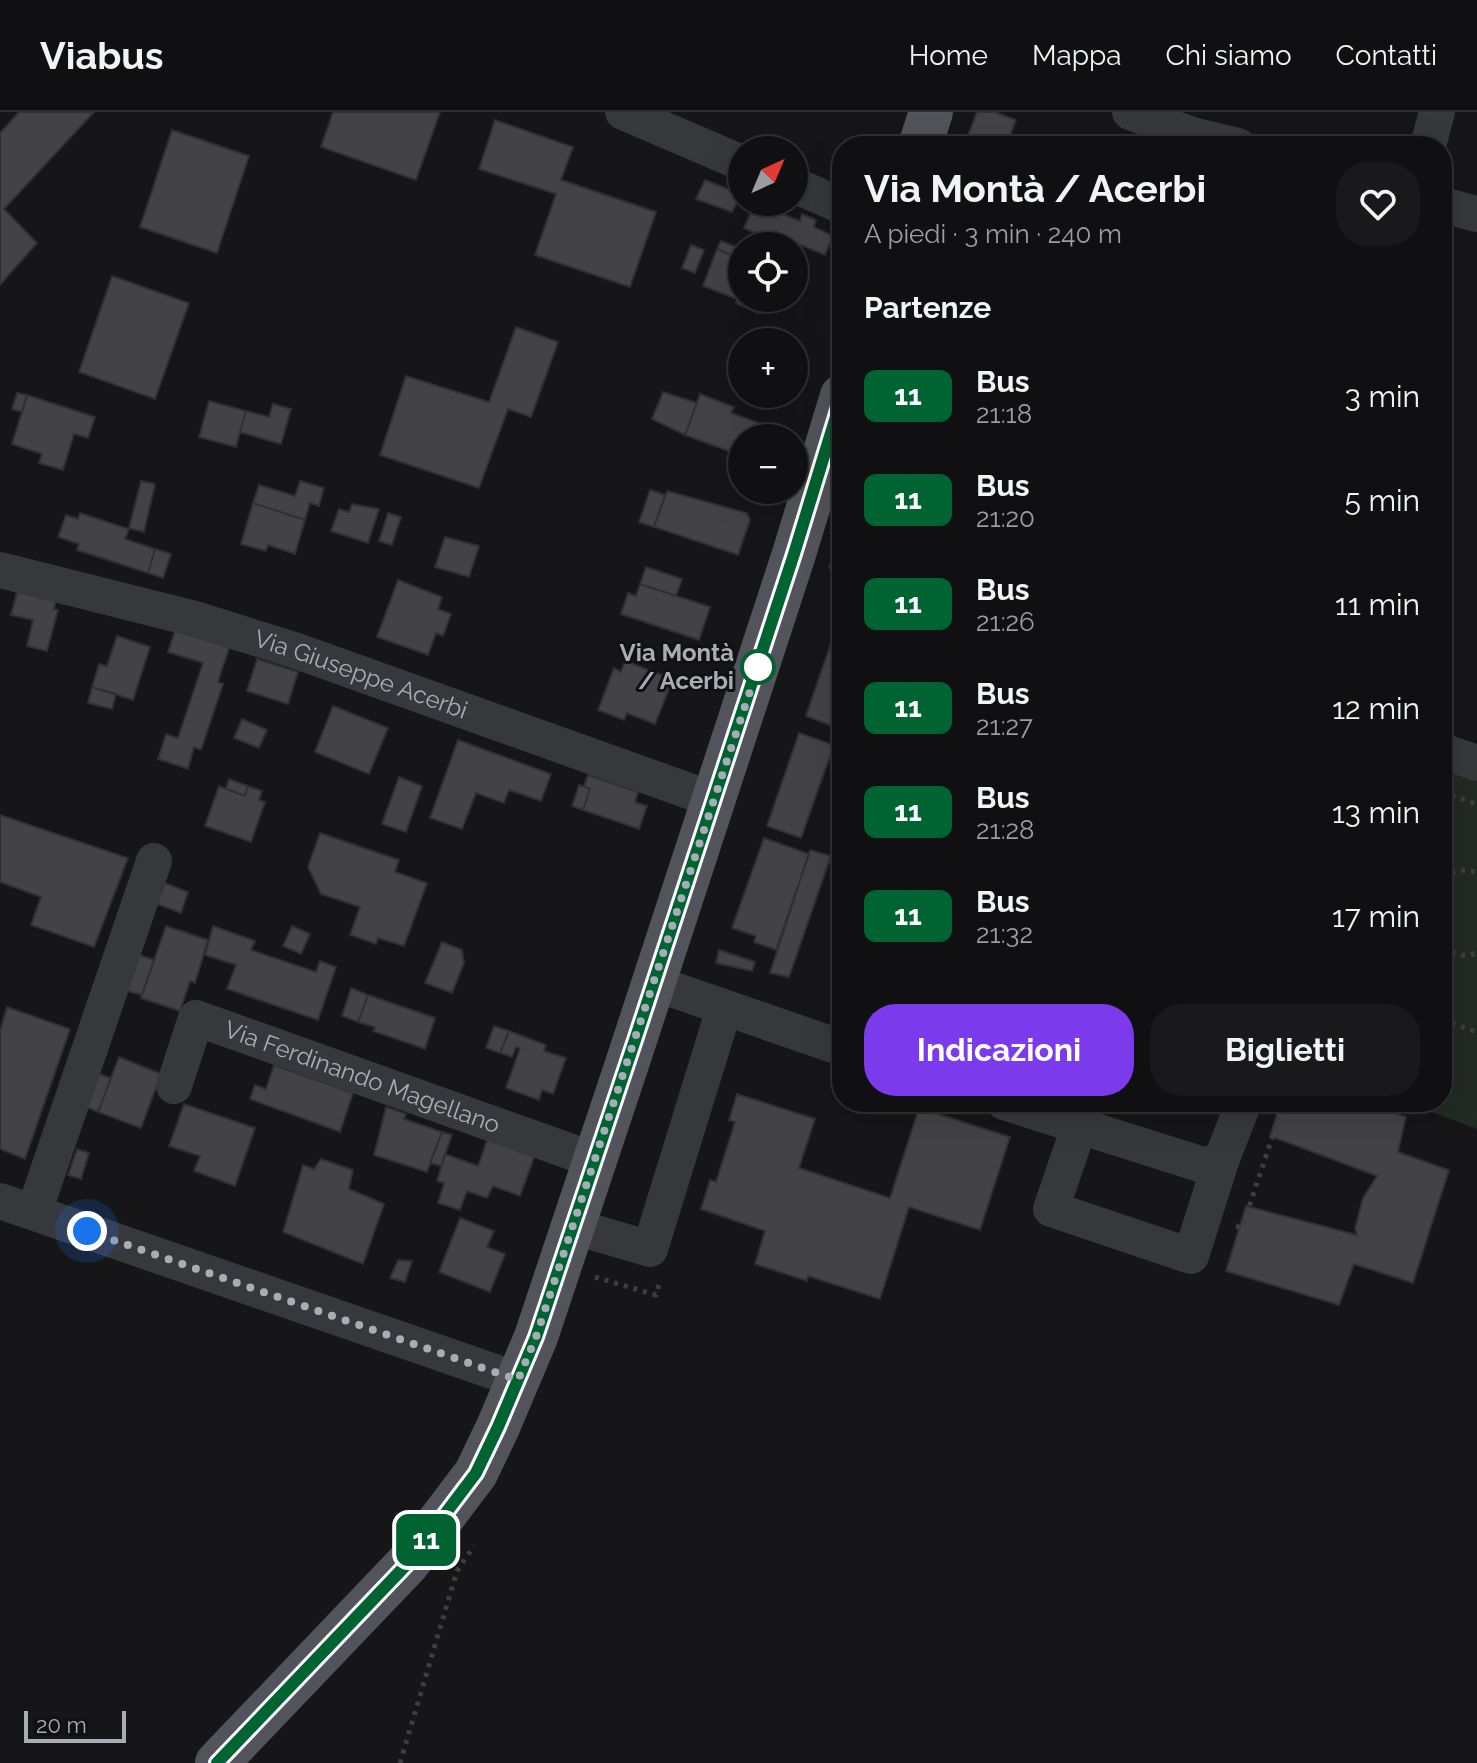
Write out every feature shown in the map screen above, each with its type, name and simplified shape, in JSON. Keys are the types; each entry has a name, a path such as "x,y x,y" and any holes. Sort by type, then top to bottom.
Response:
{"main road":[{"path":"923,136 931,112"},
{"path":"230,1759 408,1563 476,1473 518,1380 572,1226 714,800 832,428"}],"street":[{"path":"623,112 728,157"},
{"path":"1130,112 1196,136"},
{"path":"1431,136 1437,112"},
{"path":"808,191 832,202"},
{"path":"1452,208 1477,214"},
{"name":"Via Giuseppe Acerbi","path":"0,570 195,619 297,651 714,800"},
{"path":"1452,754 1477,763"},
{"path":"34,1212 154,861"},
{"path":"654,983 832,1045"},
{"path":"572,1226 650,1249 724,1009"},
{"name":"Via Ferdinando Magellano","path":"174,1086 196,1018 594,1160"},
{"path":"1034,1112 1203,1165 1221,1161"},
{"path":"1079,1127 1051,1209 1191,1256 1240,1112"},
{"path":"0,1201 518,1380"}],"path":[{"path":"1452,795 1477,804"},
{"path":"1452,872 1477,872"},
{"path":"1452,952 1466,956 1477,953"},
{"path":"1452,1023 1477,1032"}],"shaded area":[{"path":"1452,772 1477,781 1477,1129 1432,1112 1452,1112"}],"building":[{"path":"19,112 94,112 4,209 37,243 0,285 0,133"},
{"path":"333,112 440,112 416,180 321,147"},
{"path":"977,112 995,112 1016,120 1010,136 968,136"},
{"path":"495,120 573,147 561,180 656,212 630,287 535,255 556,194 479,169"},
{"path":"172,130 249,156 217,253 140,227"},
{"path":"705,180 728,189 728,211 696,199"},
{"path":"749,216 788,216 800,221 801,216 807,216 816,220 814,227 832,236 832,238 825,255 808,248 808,232 753,232 744,228"},
{"path":"721,241 728,244 728,253 717,249"},
{"path":"691,245 704,250 695,273 682,268"},
{"path":"717,249 728,253 728,296 703,286"},
{"path":"112,276 189,303 155,399 79,372"},
{"path":"516,327 558,342 531,417 508,409 479,488 380,455 406,376 489,402"},
{"path":"663,392 697,403 685,435 652,419"},
{"path":"17,393 27,395 22,412 12,409"},
{"path":"700,394 734,408 731,413 762,424 728,424 728,451 685,435"},
{"path":"27,395 95,417 88,438 74,434 63,470 39,463 42,454 12,444"},
{"path":"209,401 246,411 236,447 199,437"},
{"path":"273,404 291,409 281,444 240,432 246,411 269,417"},
{"path":"141,481 155,484 144,532 129,528"},
{"path":"300,481 324,488 319,506 310,503 305,520 253,503 259,485 295,496"},
{"path":"650,490 665,495 654,527 639,522"},
{"path":"667,491 747,513 750,520 738,555 654,527"},
{"path":"253,503 305,520 295,554 268,545 266,551 241,544"},
{"path":"352,504 379,509 368,543 331,531 339,509 349,512"},
{"path":"80,513 129,529 125,539 155,549 148,573 77,550 79,544 58,537 66,515 78,519"},
{"path":"388,513 401,517 392,545 379,541"},
{"path":"445,537 479,546 469,577 435,567"},
{"path":"155,549 171,554 163,578 148,573"},
{"path":"646,567 682,579 676,596 640,584"},
{"path":"398,580 442,597 438,609 451,614 443,636 436,633 428,655 377,637"},
{"path":"20,581 58,592 54,609 58,610 47,651 27,646 33,620 11,615"},
{"path":"640,584 710,607 699,640 621,614 628,593 636,596"},
{"path":"175,630 232,639 218,682 223,684 201,750 194,747 188,769 158,759 166,734 178,738 203,663 168,652"},
{"path":"117,636 150,647 133,700 92,687 99,664 107,666"},
{"path":"831,643 832,726 806,716"},
{"path":"257,659 298,672 288,704 247,691"},
{"path":"625,661 673,679 655,724 627,713 624,720 598,710 614,668 621,672"},
{"path":"92,687 116,694 112,709 88,703"},
{"path":"333,706 388,728 369,774 315,752"},
{"path":"242,719 267,730 259,748 234,738"},
{"path":"799,733 832,744 801,838 767,826"},
{"path":"458,740 551,774 541,801 509,790 504,803 476,793 462,829 430,818"},
{"path":"588,775 638,792 635,802 647,806 639,829 583,810 590,789 584,786"},
{"path":"399,777 422,786 406,832 382,824"},
{"path":"229,779 248,786 245,796 226,789"},
{"path":"579,785 590,789 583,810 572,806"},
{"path":"219,786 245,796 248,786 262,791 259,800 265,802 251,842 205,826"},
{"path":"0,815 128,858 94,947 31,925 41,897 0,882"},
{"path":"320,833 399,860 395,872 427,883 404,946 378,938 376,944 350,935 360,907 321,894 308,867"},
{"path":"764,838 809,854 776,950 754,942 756,936 732,928"},
{"path":"810,850 831,856 789,977 770,973"},
{"path":"165,883 188,892 181,913 157,904"},
{"path":"166,926 208,940 195,983 190,981 180,1011 141,998"},
{"path":"213,926 255,941 251,950 316,972 320,961 336,967 318,1020 227,989 236,965 205,955"},
{"path":"292,926 310,934 301,954 283,946"},
{"path":"442,942 462,950 464,963 452,993 425,983"},
{"path":"719,950 755,962 752,971 716,963"},
{"path":"139,955 154,960 142,995 127,991"},
{"path":"351,988 368,995 358,1022 342,1016"},
{"path":"368,995 435,1018 425,1049 373,1031 375,1027 358,1022"},
{"path":"7,1007 70,1029 25,1159 0,1149 0,1031"},
{"path":"494,1026 509,1031 500,1053 486,1048"},
{"path":"509,1031 546,1045 544,1051 566,1058 553,1094 542,1090 539,1100 506,1088 520,1048 516,1047 512,1057 500,1053"},
{"path":"119,1057 161,1074 141,1128 98,1112"},
{"path":"274,1065 353,1093 340,1132 250,1099 255,1085 266,1089"},
{"path":"99,1074 111,1078 98,1112 86,1107"},
{"path":"737,1094 815,1119 799,1168 890,1198 918,1112 932,1112 1010,1137 980,1230 909,1207 880,1299 808,1276 807,1281 755,1264 765,1231 701,1209 710,1180 716,1182 735,1122 729,1120"},
{"path":"184,1104 255,1128 235,1186 194,1171 200,1156 169,1146"},
{"path":"386,1107 406,1114 404,1119 442,1132 427,1172 374,1155"},
{"path":"1278,1112 1392,1112 1406,1117 1398,1152 1449,1170 1413,1283 1354,1264 1339,1305 1226,1271 1246,1206 1357,1235 1355,1228 1363,1198 1377,1176 1270,1136"},
{"path":"442,1132 452,1135 441,1166 430,1163"},
{"path":"489,1135 536,1152 520,1196 493,1186 487,1198 467,1191 460,1210 438,1203 444,1183 437,1181 445,1154 478,1166"},
{"path":"77,1149 89,1153 81,1179 68,1175"},
{"path":"321,1159 353,1170 349,1189 384,1204 363,1264 283,1232 303,1165 314,1169"},
{"path":"460,1218 494,1231 487,1247 505,1254 490,1292 439,1272"},
{"path":"398,1260 412,1261 405,1282 390,1278"}],"bus line":[{"name":"11","path":"217,1763 408,1563 476,1473 498,1427 536,1337 794,554 832,430"}],"place":[{"name":"Via Montà / Acerbi","path":"758,667"}],"route":[{"path":"87,1231 518,1380 536,1337 758,667"}]}
